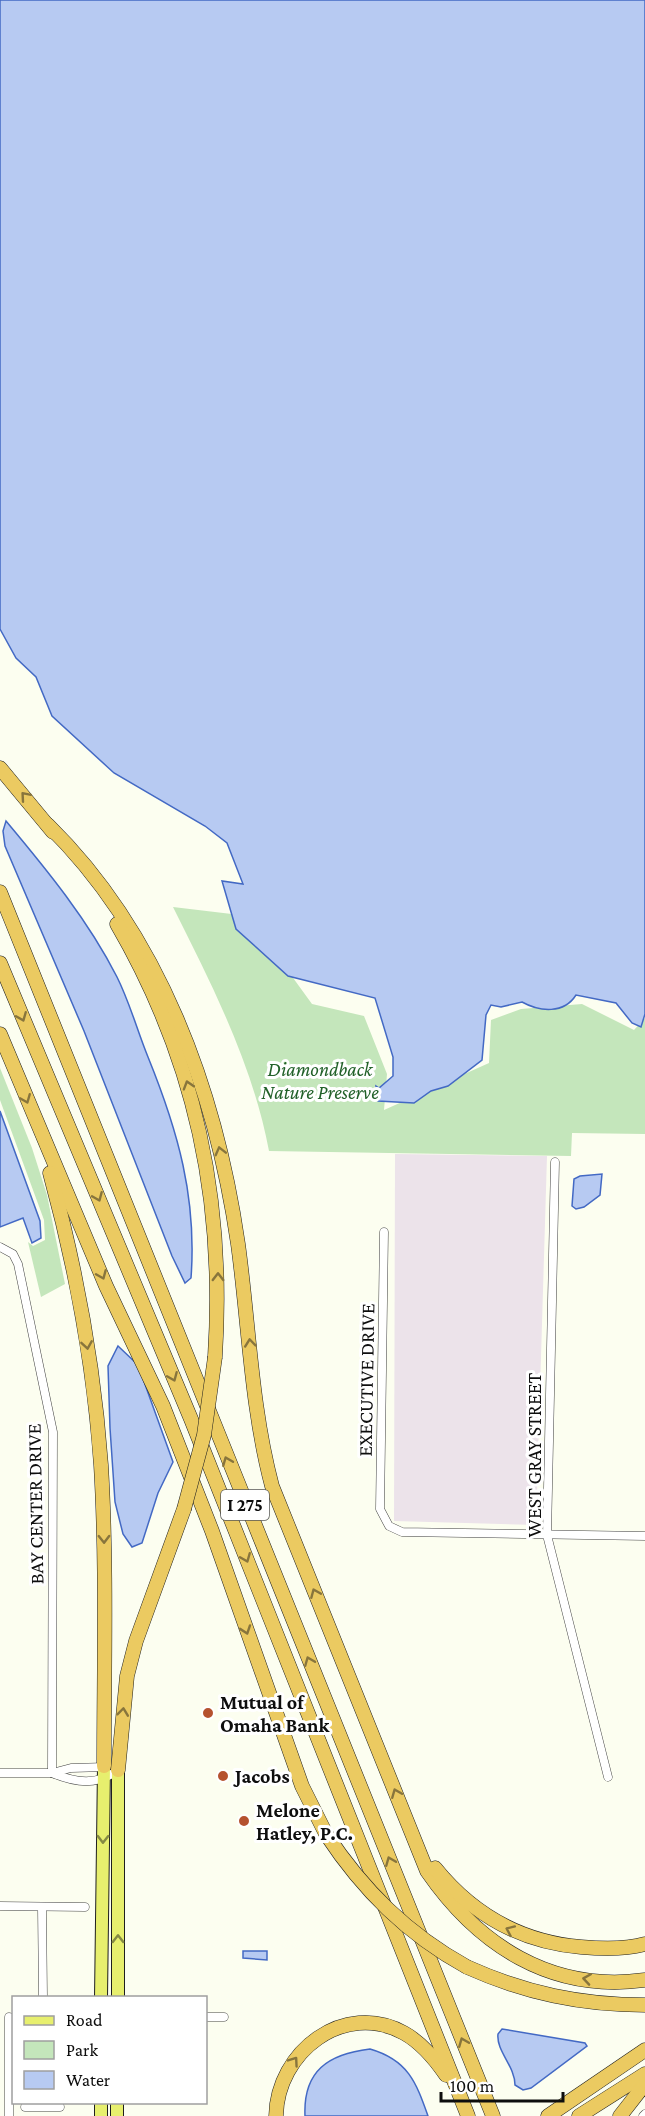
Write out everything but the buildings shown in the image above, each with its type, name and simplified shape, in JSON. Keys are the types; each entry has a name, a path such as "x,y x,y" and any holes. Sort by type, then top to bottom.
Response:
{"highway":[{"path":"0,768 48,825 84,862 128,925 165,992 196,1068 216,1135 233,1212 260,1427 272,1486 427,1871 444,1896 467,1922 512,1954 545,1969 580,1978 619,1982 645,1980"},
{"path":"48,825 126,940 160,1009 186,1078 206,1159 216,1230 218,1310 215,1357 204,1435 183,1509 136,1641 128,1676 118,1770"},
{"name":"I 275","path":"0,892 493,2116"},
{"name":"I 275","path":"0,963 191,1419 468,2116"},
{"path":"0,1034 106,1286 162,1406 212,1531 302,1786 326,1834 354,1874 383,1906 422,1939 467,1966 513,1986 553,1997 620,2005 645,2005"},
{"path":"37,1125 73,1268 95,1404 104,1530 104,1766"},
{"path":"418,1847 447,1883 486,1916 532,1939 566,1946 599,1949 632,1948 645,1944"},
{"path":"566,1946 606,1944 645,1936"},
{"path":"276,2116 280,2087 300,2053 330,2030 345,2025 366,2023 397,2029 418,2042 445,2073 468,2116"},
{"path":"548,2116 645,2050"},
{"path":"579,2116 645,2074"},
{"path":"620,2116 645,2084"}],"main road":[{"path":"101,1996 104,1766"},
{"path":"118,1770 118,1996"}],"street":[{"name":"WEST GRAY STREET","path":"555,1162 547,1535 608,1777"},
{"name":"EXECUTIVE DRIVE","path":"384,1232 380,1509 389,1526 402,1532 547,1535"},
{"name":"BAY CENTER DRIVE","path":"0,1247 13,1254 18,1264 53,1432 52,1773"},
{"path":"547,1535 645,1536"},
{"path":"0,1773 52,1773 71,1768 104,1766 118,1770"},
{"path":"52,1773 70,1780 104,1781 118,1770"},
{"path":"0,1906 85,1907"},
{"path":"42,1907 43,1996"},
{"path":"7,2017 9,2116"},
{"path":"207,2017 224,2017"},
{"path":"24,2107 60,2105 60,2116"}],"shaded area":[{"path":"395,1154 547,1156 536,1525 394,1521"}],"green space":[{"name":"Diamondback Nature Preserve","path":"173,907 240,915 259,931 312,1004 364,1016 387,1074 384,1110 489,1063 491,1020 521,1009 582,1004 634,1030 645,1018 645,1134 572,1133 571,1156 269,1151 253,1088 230,1026"},
{"path":"0,1068 32,1148 47,1195 65,1284 41,1297 28,1242 33,1246 45,1240 44,1220 0,1100"}],"water":[{"path":"0,0 645,0 645,1014 641,1027 632,1023 616,1003 576,995 565,1006 551,1009 536,1008 522,1002 501,1007 491,1005 486,1015 482,1060 448,1086 431,1091 414,1103 378,1101 376,1086 379,1088 393,1076 393,1057 375,998 288,976 236,929 222,881 243,884 227,843 205,826 114,773 52,716 36,677 16,658 0,629"},
{"path":"6,821 93,935 126,997 159,1084 183,1165 191,1220 192,1249 191,1278 185,1283 172,1256 84,1031 5,846 3,831"},
{"path":"0,1111 40,1221 41,1238 32,1243 23,1218 0,1227"},
{"path":"602,1174 600,1195 584,1207 576,1209 572,1206 574,1179 580,1176"},
{"path":"118,1346 138,1365 173,1462 158,1493 142,1543 132,1547 123,1534 115,1502 108,1366"},
{"path":"243,1951 267,1951 267,1960 243,1958"},
{"path":"502,2029 585,2043 587,2046 531,2088 523,2090 515,2085 512,2071 500,2046 498,2034"},
{"path":"370,2049 393,2059 409,2074 428,2116 305,2116 308,2087 321,2068 342,2055"}],"place":[{"name":"Mutual of Omaha Bank","path":"208,1713"},
{"name":"Jacobs","path":"223,1776"},
{"name":"Melone Hatley, P.C.","path":"244,1821"}]}
